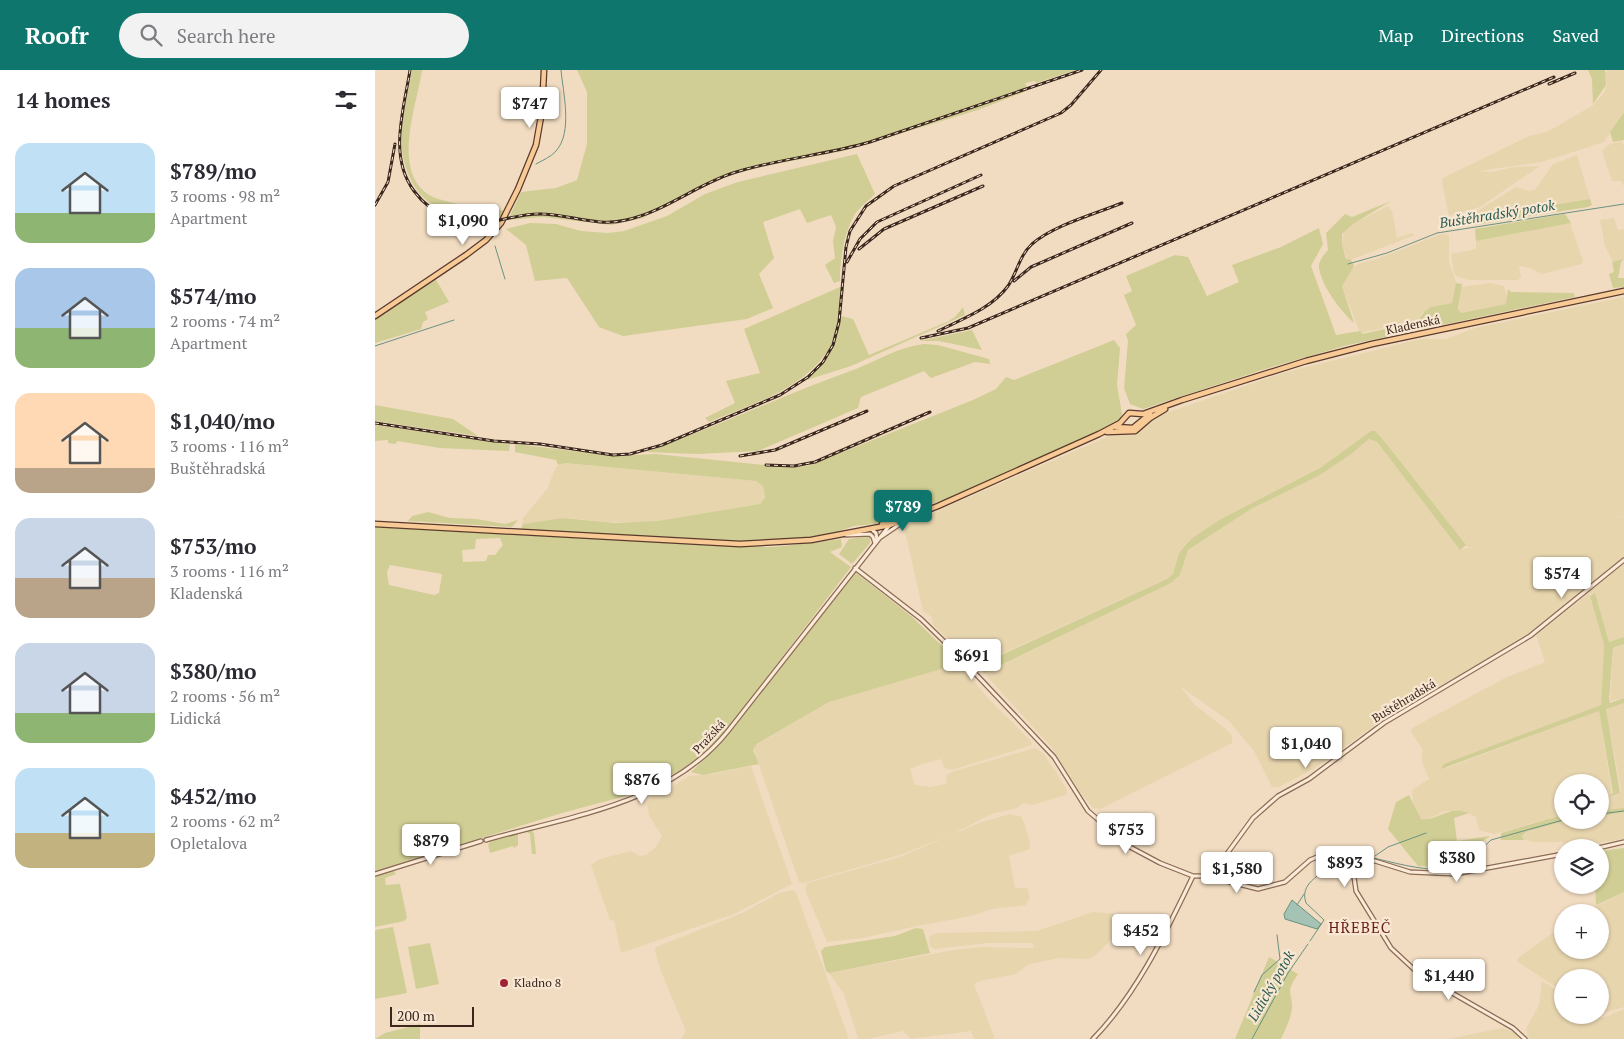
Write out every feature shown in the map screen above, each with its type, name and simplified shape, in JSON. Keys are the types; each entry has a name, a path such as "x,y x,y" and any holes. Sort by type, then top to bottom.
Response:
{"main road":[{"path":"375,316 466,255 501,223 519,189 536,145 542,111 544,70"},
{"name":"Kladenská","path":"1210,391 1372,344 1624,291"},
{"path":"375,524 740,544 792,543 843,536 872,530 922,513 1118,426 1135,427 1138,422 1147,416 1210,391"},
{"path":"1099,434 1124,420 1127,414 1143,414 1210,391"},
{"path":"1099,434 1115,430 1135,431 1150,418 1165,409"},
{"path":"1135,414 1138,422"},
{"path":"1124,420 1127,426"},
{"path":"830,537 867,528 955,498"}],"street":[{"path":"876,542 896,526 922,513"},
{"path":"890,524 906,515"},
{"name":"Pražská","path":"375,874 639,796 687,770 705,756 722,738 890,524"},
{"path":"867,528 872,530 876,542"},
{"path":"843,536 870,534 876,542"},
{"name":"Buštěhradská","path":"1206,876 1218,866 1253,818 1278,796 1309,779 1384,723 1537,632 1624,560"},
{"path":"855,568 921,619 1008,706 1057,761 1081,802 1093,816 1130,847 1160,863 1193,876 1206,876 1258,889 1285,882 1310,860 1331,850 1340,850 1351,856 1375,860 1410,872 1455,874 1554,856"},
{"path":"1609,845 1624,842"},
{"path":"1351,856 1354,887 1391,948 1419,974 1519,1032 1525,1039"},
{"path":"1093,1039 1107,1025 1141,976 1193,876"}],"shaded area":[{"path":"412,70 422,70 409,138 409,156 412,172 419,185 435,198 484,210 506,210 502,216 484,219 466,218 450,214 424,198 414,185 406,169 401,140"},
{"path":"577,70 1076,70 1036,83 1035,81 1025,83 1028,90 978,110 843,151 735,174 713,182 643,218 611,225 543,217 508,220 521,192 556,188 577,180 587,144 587,92"},
{"path":"1588,70 1605,70 1606,85 1593,104 1592,79"},
{"path":"1609,70 1624,70 1624,111 1604,142 1542,162 1478,171 1492,172 1514,167 1540,166 1480,207 1449,216 1442,182 1443,178 1529,136 1547,132 1592,106 1604,93 1607,85 1605,73"},
{"path":"1624,112 1624,140 1613,142 1610,132"},
{"path":"1622,141 1624,145 1624,186 1621,181 1612,181 1602,151 1608,145"},
{"path":"857,154 875,194 857,211 851,221 843,246 840,281 834,283 825,265 835,258 833,241 836,227 831,215 807,223 800,209 763,222 774,258 759,274 773,308 747,319 623,336 599,327 567,278 535,281 526,245 506,229 530,223 556,224 581,231 608,233 624,231 667,216 705,194 738,182"},
{"path":"1577,155 1590,199 1473,218 1474,213 1516,187 1529,191 1535,190 1553,164"},
{"path":"1590,199 1592,205 1588,207 1474,225 1472,218"},
{"path":"1391,201 1353,224 1342,234 1342,245 1346,259 1351,260 1354,266 1342,286 1354,323 1332,298 1321,275 1319,263 1328,250 1326,233 1345,214 1352,217"},
{"path":"1388,206 1392,211 1397,238 1411,233 1415,235 1348,261 1342,245 1344,231 1353,224"},
{"path":"1565,214 1571,223 1476,241 1475,229"},
{"path":"1614,218 1618,230 1624,229 1624,259 1613,262 1605,246 1600,220"},
{"path":"1570,223 1583,261 1582,264 1542,274 1530,268 1519,266 1521,277 1518,280 1468,280 1456,276 1454,272 1451,254 1476,249 1476,241"},
{"path":"1319,228 1323,244 1311,266 1336,335 1360,331 1363,334 1418,321 1425,311 1431,307 1452,303 1456,283 1462,284 1458,309 1461,313 1506,304 1508,289 1511,292 1574,293 1575,297 1348,345 1265,369 1143,409 1130,404 1124,388 1128,341 1126,334 1136,325 1124,295 1132,291 1126,276 1175,255 1188,257 1207,296 1239,282 1232,265 1281,247"},
{"path":"1441,234 1449,235 1449,262 1457,285 1452,303 1431,307 1423,312 1418,321 1360,333 1342,286 1351,269 1360,263 1374,260"},
{"path":"1624,259 1621,262 1618,278 1624,278 1624,287 1613,288 1609,274 1614,272 1612,262"},
{"path":"435,278 449,302 425,312 428,319 423,322 421,329 375,343 375,318"},
{"path":"1490,283 1504,286 1508,300 1506,304 1461,313 1459,311 1461,287"},
{"path":"840,287 844,287 841,316 853,319 869,355 949,321 963,307 965,315 851,366 807,380 829,356 826,353 815,366 788,387 757,403 709,422 705,418 735,403 726,381 760,373 744,329"},
{"path":"1624,297 1624,516 1615,518 1624,517 1624,556 1529,633 1375,725 1315,768 1279,787 1272,787 1254,751 1229,721 1180,686 1194,704 1228,731 1232,736 1232,743 1100,809 1093,808 1081,794 1052,748 984,673 1171,583 1180,575 1188,550 1251,509 1320,475 1350,455 1369,439 1377,442 1460,550 1472,547 1467,547 1385,442 1371,431 1320,468 1219,520 1191,539 1179,553 1173,574 1167,579 979,664 974,662 933,625 932,617 923,611 904,527 946,507 1114,434 1133,435 1157,416 1283,373 1420,339 1446,339 1475,328"},
{"path":"972,330 982,350 939,341 919,341"},
{"path":"1114,340 1120,348 1117,385 1122,414 1120,421 954,496 875,524 854,526 830,534 792,540 740,542 521,529 523,524 563,518 615,523 658,521 760,504 765,498 763,486 756,481 565,463 558,465 556,460 515,452 515,444 615,456 656,454 785,467 808,466 973,400 996,389 1006,377 1014,380"},
{"path":"924,344 938,345 989,359 990,364 975,362 931,378 924,371 861,397 858,408 758,451 697,454 646,452 897,351"},
{"path":"375,405 453,419 478,436 375,421"},
{"path":"375,425 510,444 509,451 440,448 397,441 396,444 388,443 388,440 375,441"},
{"path":"1371,431 1375,431 1385,442 1466,545 1460,550 1377,442 1369,439 1350,455 1320,475 1251,509 1188,550 1180,575 1171,583 984,673 974,662 979,664 986,662 1167,579 1173,574 1179,553 1191,539 1219,520 1320,468"},
{"path":"564,463 756,481 763,486 765,500 760,504 652,522 608,522 567,518 522,524 523,518 547,489 556,467"},
{"path":"428,512 450,518 476,519 505,524 518,520 512,527 408,521 412,516"},
{"path":"375,527 740,547 775,547 841,539 842,547 830,552 851,567 721,737 686,768 633,794 562,813 375,871","holes":["500,538 503,545 495,555 488,555 486,561 463,562 462,550 475,549 476,539","390,565 442,574 439,593 434,595 389,585 387,572"]},
{"path":"870,537 870,543 852,564 839,554 849,539"},
{"path":"1624,564 1624,637 1609,642 1595,593 1591,595 1590,591"},
{"path":"855,572 911,616 966,669 958,664 829,702 757,744 753,750 759,764 703,775 691,772 725,739"},
{"path":"1589,593 1604,645 1601,705 1454,760 1444,769 1599,711 1609,774 1554,774 1554,817 1494,834 1479,830 1476,817 1464,811 1445,811 1426,820 1419,818 1413,802 1412,790 1429,779 1422,762 1422,749 1411,732 1412,728 1505,678 1545,662 1536,635"},
{"path":"1595,593 1609,642 1624,637 1624,644 1613,648 1609,699 1610,703 1624,698 1624,703 1606,709 1620,793 1609,797 1613,793 1599,711 1441,769 1444,764 1454,760 1601,705 1604,645 1590,596"},
{"path":"1624,644 1624,698 1610,701 1613,649"},
{"path":"960,664 987,697 1031,741 1032,745 952,770 944,768 941,759 922,764 910,769 915,785 930,787 946,784 947,775 954,771 1035,748 1043,753 1056,772 1067,790 1066,795 1032,805 1023,803 1017,808 991,814 951,835 900,855 804,883 799,882 754,750 755,746 829,702 896,680"},
{"path":"1624,703 1624,808 1610,810 1609,798 1619,794 1621,790 1606,711 1609,707"},
{"path":"751,766 792,884 734,914 621,953 614,921 610,920 591,865 600,859 631,851 640,856 646,855 656,847 662,836 649,816 647,804 651,796 668,789 689,776 713,774"},
{"path":"1609,775 1612,794 1609,795"},
{"path":"1409,795 1421,819 1432,818 1454,811 1469,813 1454,818 1457,841 1490,836 1468,852 1468,869 1418,866 1388,829 1396,802"},
{"path":"1624,808 1624,812 1609,814 1609,810"},
{"path":"1624,812 1624,839 1609,841 1609,839 1554,839 1554,842 1534,842 1522,838 1527,831 1554,822 1554,829 1609,829 1609,814"},
{"path":"1010,814 1022,817 1030,842 1030,849 1009,856 1015,888 1027,888 1030,897 1026,905 992,909 971,916 862,938 827,942 805,890 807,883 900,857 979,823"},
{"path":"1554,817 1554,824 1527,831 1522,836 1524,840 1501,840 1501,833"},
{"path":"531,829 534,833 536,854 532,854 530,834 527,832 518,834 518,845 514,848 513,846 490,853 488,845 492,839"},
{"path":"1624,848 1624,892 1596,904 1595,894 1609,894 1609,850"},
{"path":"393,870 396,874 385,878 386,885 400,884 407,918 404,921 375,927 375,876"},
{"path":"793,890 796,892 849,1039 681,1039 686,1031 660,969 655,951 656,947 742,913 779,893"},
{"path":"1624,892 1624,1007 1609,1011 1609,969 1554,969 1554,986 1518,962 1518,958 1554,932 1554,959 1609,959 1609,904 1600,904"},
{"path":"1292,900 1321,924 1317,929 1285,919 1284,914"},
{"path":"1093,912 1114,914 1119,917 1121,925 1117,934 1096,955 1089,959 1060,958 1029,964 1016,974 980,981 974,984 995,1039 974,1039 971,1031 911,1039 903,1031 868,1039 858,1039 844,994 829,973 954,950 981,947 1034,948 1033,943 988,943 934,949 930,946 929,941 930,936 937,933 1037,931"},
{"path":"393,927 407,993 375,999 375,930"},
{"path":"916,928 923,929 930,953 829,973 826,971 821,951 825,947 895,936"},
{"path":"430,943 439,984 416,989 408,947"},
{"path":"1269,957 1298,974 1290,988 1292,1008 1288,1024 1281,1039 1235,1039"},
{"path":"1542,981 1554,989 1554,1024 1609,1024 1609,1015 1624,1009 1624,1039 1529,1039 1526,1029 1539,1005"},
{"path":"420,1024 420,1039 375,1039 385,1033"},
{"path":"1502,1028 1514,1032 1522,1039 1449,1039"}],"waterway":[{"path":"536,164 556,151 564,134 566,112 561,70"},
{"name":"Buštěhradský potok","path":"1348,264 1387,253 1437,233 1624,204"},
{"path":"495,246 505,279"},
{"path":"375,346 454,320"},
{"name":"Lidický potok","path":"1609,813 1624,811"},
{"name":"Lidický potok","path":"1474,856 1491,840 1554,822"},
{"path":"1375,856 1388,847 1426,833"},
{"name":"Lidický potok","path":"1351,853 1433,869 1449,869 1462,866 1472,858"},
{"name":"Lidický potok","path":"1310,941 1324,920 1306,903 1305,894 1307,887 1311,881 1340,860 1345,854"},
{"path":"1322,863 1330,861 1339,862"},
{"path":"1297,905 1304,894"},
{"path":"1254,992 1262,975 1280,959 1277,935"},
{"name":"Lidický potok","path":"1252,1039 1288,973 1308,944"}],"railway":[{"path":"410,70 400,132 400,148 406,177 422,200 440,214 461,221 472,222 495,221 537,214 605,222 626,220 654,211 706,184 733,173 870,142 1082,70"},
{"path":"375,423 494,441 540,444 613,455 630,454 662,445 780,395 808,377 823,362 833,345 839,322 846,247 850,231 866,206 894,186 1061,113 1071,105 1101,70"},
{"path":"1549,84 1575,73"},
{"path":"921,338 968,328 1554,77"},
{"path":"375,205 388,182 395,144"},
{"path":"847,262 860,239 877,222 981,175"},
{"path":"859,249 884,229 983,186"},
{"path":"938,331 976,313 1001,294 1008,286 1028,249 1041,237 1075,220 1122,203"},
{"path":"1014,281 1031,267 1132,223"},
{"path":"740,456 775,450 867,411"},
{"path":"766,465 794,466 815,462 930,412"}],"place":[{"name":"Kladno 8","path":"504,983"}],"district":[{"name":"HŘEBEČ","path":"1360,928"}]}
